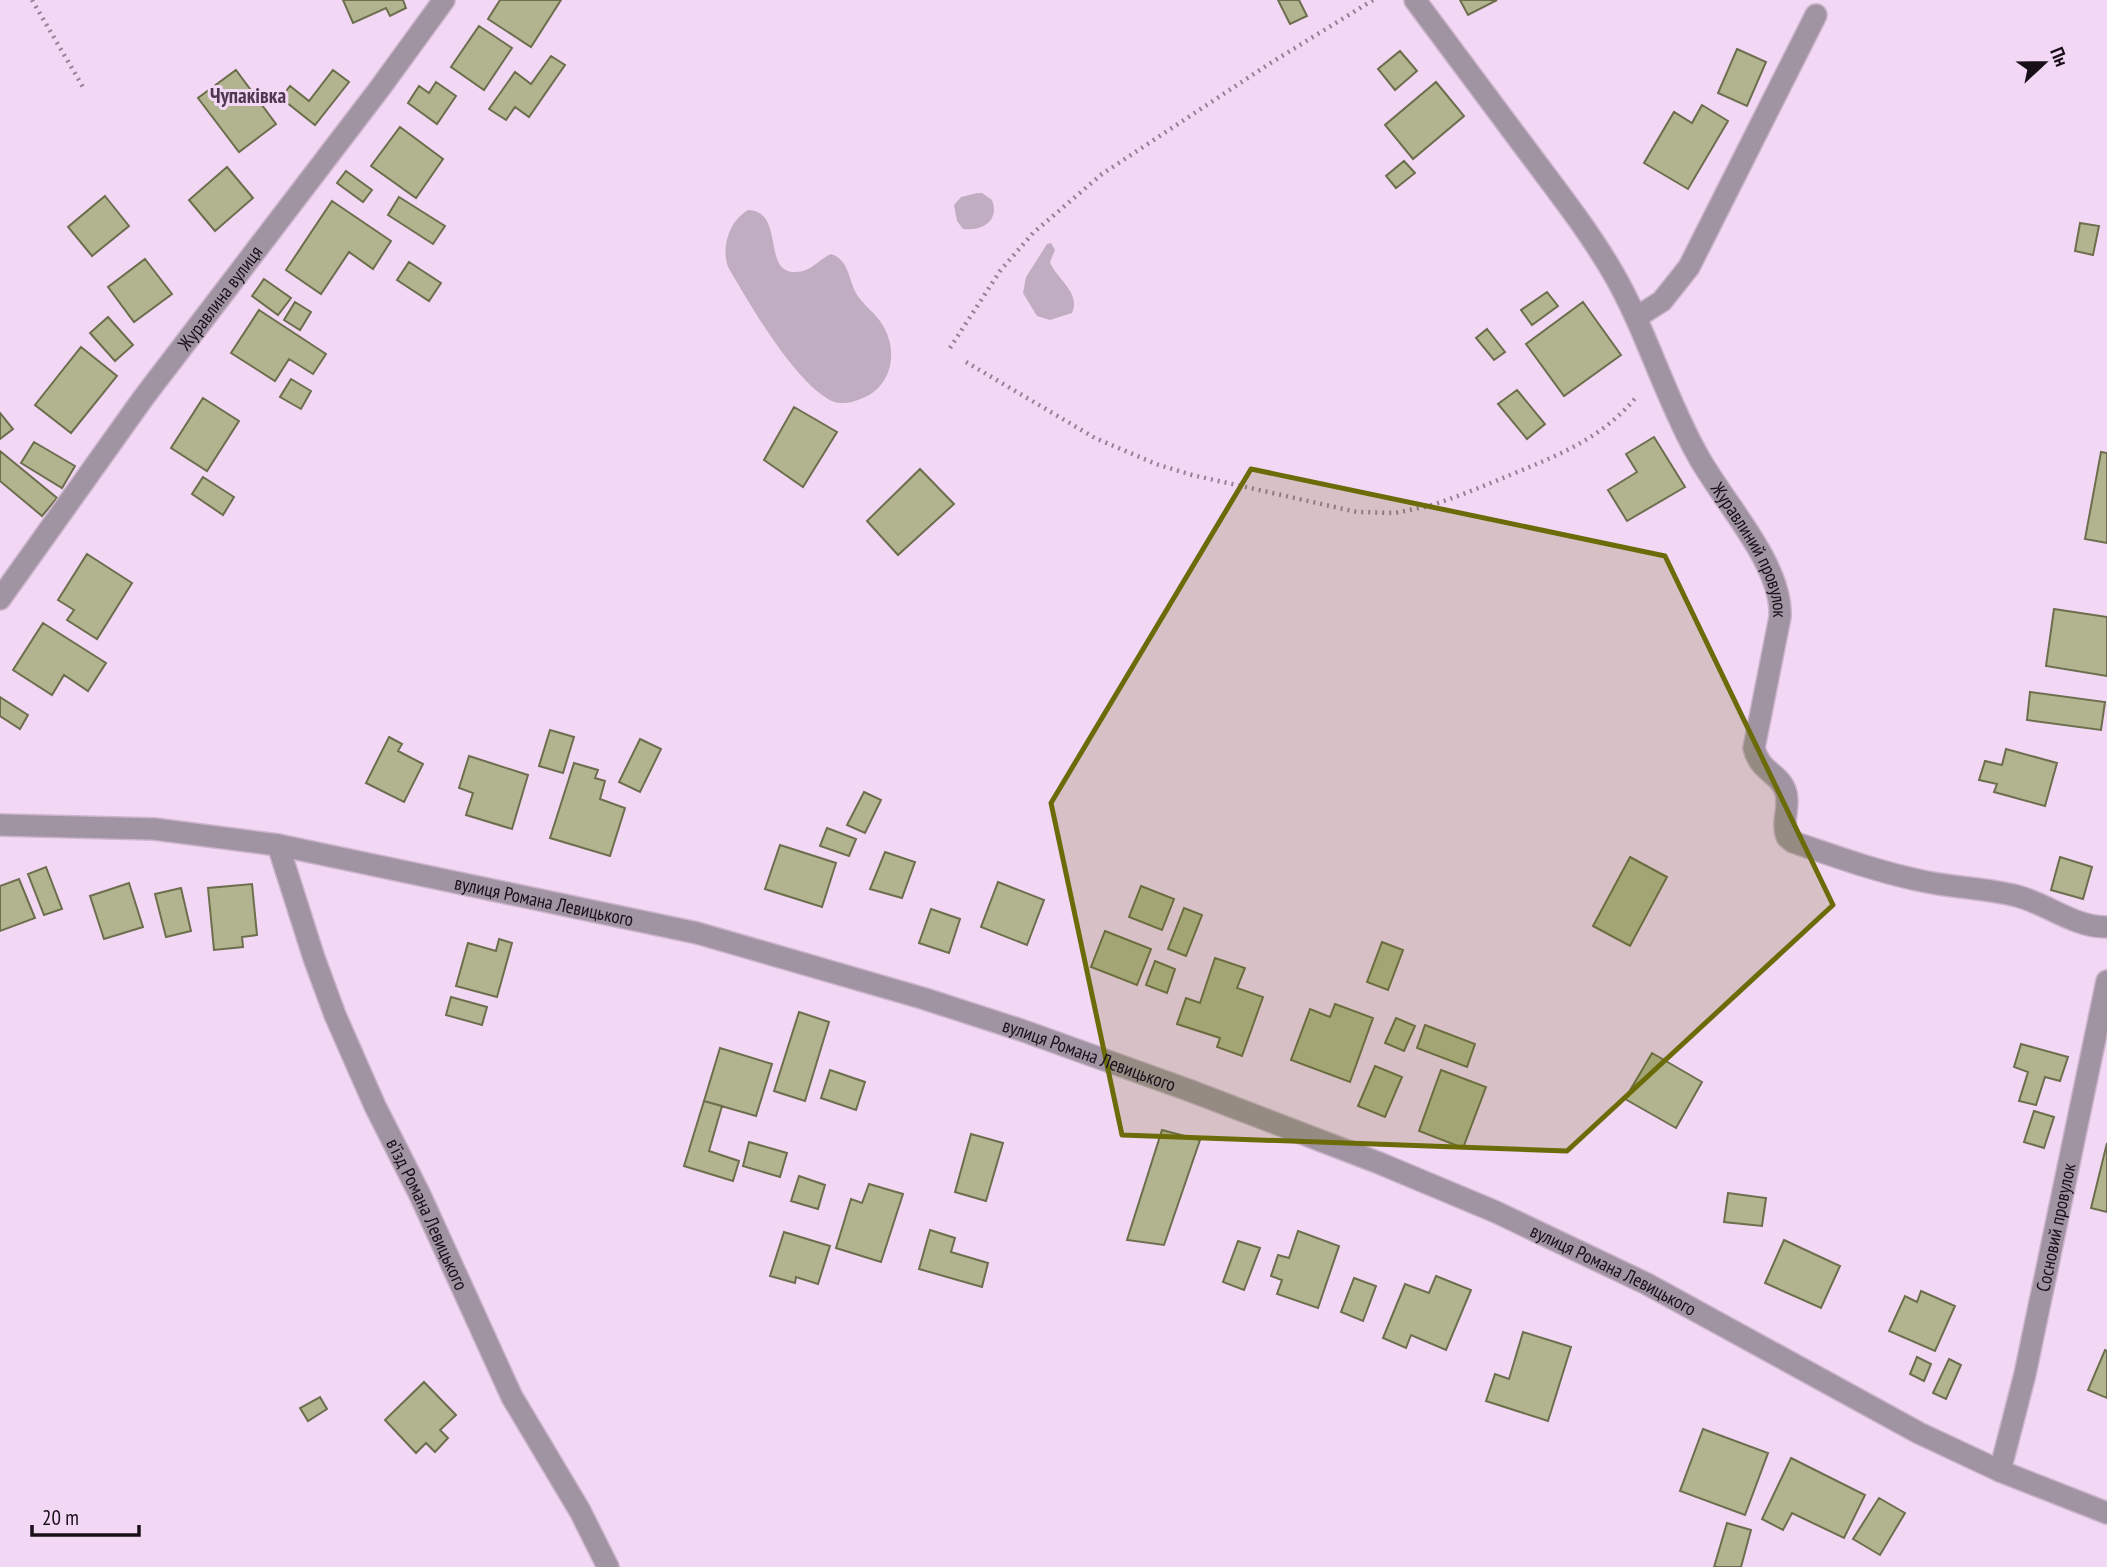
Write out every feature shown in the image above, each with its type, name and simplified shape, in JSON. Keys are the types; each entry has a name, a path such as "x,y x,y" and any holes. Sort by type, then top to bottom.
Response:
{"street":[{"name":"Журавлина вулиця","path":"0,599 144,397 444,0"},
{"name":"Журавлиний провулок","path":"1415,0 1560,195 1611,270 1637,317 1698,457 1744,526 1779,592 1780,617 1754,748 1762,767 1780,781 1786,793 1783,822 1787,838 1889,874 1928,883 2013,895 2085,925 2107,927"},
{"path":"1637,317 1662,302 1689,267 1816,15"},
{"name":"вулиця Романа Левицького","path":"0,824 154,829 278,845 697,933 922,998 1122,1065 1379,1163 1496,1212 1647,1284 1908,1428 2000,1471 2107,1513"},
{"name":"в’їзд Романа Левицького","path":"278,845 335,1015 375,1106 420,1195 512,1397 580,1511 608,1567"},
{"name":"Сосновий провулок","path":"2000,1471 2025,1374 2107,981"}],"path":[{"path":"32,0 83,87"},
{"path":"950,348 1000,271 1033,233 1093,182 1201,108 1373,0"},
{"path":"966,362 1084,432 1156,464 1221,483 1346,510 1377,514 1407,512 1451,499 1581,444 1627,408 1657,362"}],"highlighted area":[{"path":"1251,469 1665,556 1833,905 1567,1151 1122,1135 1051,803"}],"shaded area":[{"path":"982,193 992,200 993,214 982,227 963,229 957,221 954,205 961,197"},
{"path":"748,210 760,213 767,222 776,257 781,266 789,272 807,270 831,254 845,265 856,293 880,321 890,342 887,375 873,392 850,402 841,403 828,399 800,375 772,339 728,267 726,259 726,243 731,228"},
{"path":"1051,243 1055,250 1050,262 1071,292 1074,306 1072,313 1050,320 1037,316 1023,293 1026,277 1047,244"}],"building":[{"path":"343,0 403,0 406,8 390,16 386,8 353,23"},
{"path":"500,0 561,0 531,47 488,19"},
{"path":"1278,0 1299,0 1307,16 1290,24"},
{"path":"1460,0 1497,0 1468,15"},
{"path":"479,26 512,48 484,90 451,67"},
{"path":"1737,49 1766,62 1747,106 1718,93"},
{"path":"1400,51 1417,71 1395,90 1378,69"},
{"path":"551,56 565,65 529,117 515,107 506,120 489,109 515,72 531,84"},
{"path":"236,70 276,124 239,152 198,98"},
{"path":"333,70 349,82 315,125 281,98 290,86 309,101"},
{"path":"436,82 456,96 437,124 408,103 419,86 429,93"},
{"path":"1436,82 1464,116 1413,159 1385,125"},
{"path":"1702,105 1728,121 1688,189 1644,163 1674,112 1692,123"},
{"path":"400,127 443,159 416,198 371,166"},
{"path":"1404,161 1415,173 1396,188 1386,176"},
{"path":"227,167 253,198 215,231 189,200"},
{"path":"346,171 372,190 363,202 337,183"},
{"path":"105,196 129,226 92,256 68,227"},
{"path":"399,197 445,226 433,244 388,215"},
{"path":"332,201 391,241 373,269 349,252 321,294 286,270"},
{"path":"2080,223 2099,226 2093,255 2075,251"},
{"path":"145,259 172,294 134,322 108,287"},
{"path":"409,262 441,283 429,301 397,280"},
{"path":"264,279 291,298 278,315 252,296"},
{"path":"1547,292 1558,306 1532,325 1521,310"},
{"path":"295,302 311,312 300,330 284,320"},
{"path":"1583,302 1621,355 1564,396 1526,344"},
{"path":"259,310 326,354 313,374 289,359 275,381 231,353"},
{"path":"108,317 133,345 115,361 90,333"},
{"path":"1487,329 1505,352 1494,360 1476,338"},
{"path":"81,347 117,376 71,433 35,405"},
{"path":"291,379 311,391 301,409 280,397"},
{"path":"1517,390 1545,424 1527,439 1498,404"},
{"path":"203,398 239,421 207,471 171,448"},
{"path":"794,407 837,432 803,487 764,460"},
{"path":"0,413 13,429 0,439"},
{"path":"1654,437 1685,487 1627,521 1608,490 1637,472 1626,454"},
{"path":"34,442 75,466 62,488 21,463"},
{"path":"0,451 57,498 42,516 0,481"},
{"path":"2101,452 2107,453 2107,543 2085,539"},
{"path":"920,469 954,504 898,555 867,521"},
{"path":"203,477 234,497 223,515 192,494"},
{"path":"87,554 132,583 97,639 67,620 74,610 58,600"},
{"path":"2054,609 2107,617 2107,676 2046,666"},
{"path":"43,623 106,663 88,691 64,675 52,695 13,670"},
{"path":"2030,692 2105,702 2101,730 2027,720"},
{"path":"0,697 28,715 20,729 0,716"},
{"path":"550,730 574,737 563,773 539,766"},
{"path":"389,737 402,744 398,751 423,764 404,802 366,783"},
{"path":"640,739 661,749 640,792 619,782"},
{"path":"2006,749 2057,763 2045,806 1994,792 1997,784 1979,780 1985,761 2002,765"},
{"path":"469,756 528,775 512,829 466,815 473,793 459,788"},
{"path":"574,763 598,770 595,778 605,781 600,799 625,808 610,856 550,838"},
{"path":"864,792 881,800 865,833 847,825"},
{"path":"827,828 856,839 849,856 820,846"},
{"path":"780,845 836,863 822,907 765,889"},
{"path":"885,852 915,862 902,898 870,889"},
{"path":"1630,857 1667,877 1630,946 1593,926"},
{"path":"2060,857 2092,867 2083,899 2051,890"},
{"path":"46,867 62,909 44,915 28,874"},
{"path":"19,879 35,918 0,931 0,886"},
{"path":"998,882 1044,900 1027,945 981,927"},
{"path":"129,883 143,927 104,939 90,896"},
{"path":"252,884 257,935 242,937 243,947 214,950 208,888"},
{"path":"1141,886 1174,899 1162,930 1129,917"},
{"path":"181,888 191,931 166,937 155,894"},
{"path":"1184,908 1202,915 1186,956 1168,949"},
{"path":"931,909 960,919 949,953 919,943"},
{"path":"1105,931 1151,949 1137,985 1091,967"},
{"path":"499,939 512,943 497,997 456,986 468,943 496,951"},
{"path":"1382,942 1403,950 1388,990 1367,982"},
{"path":"1215,958 1245,968 1237,988 1263,997 1242,1056 1217,1047 1220,1038 1177,1024 1186,998 1200,1003"},
{"path":"1155,961 1175,969 1167,993 1146,985"},
{"path":"451,997 487,1007 482,1025 446,1015"},
{"path":"1335,1004 1373,1018 1350,1082 1291,1060 1310,1009 1330,1017"},
{"path":"799,1012 829,1022 805,1101 774,1091"},
{"path":"1396,1018 1415,1026 1404,1051 1385,1043"},
{"path":"1425,1025 1475,1044 1467,1067 1417,1048"},
{"path":"2021,1044 2068,1057 2060,1081 2045,1077 2036,1105 2019,1101 2028,1072 2014,1067"},
{"path":"720,1048 772,1064 756,1116 704,1101"},
{"path":"1652,1053 1702,1082 1676,1128 1625,1099"},
{"path":"1375,1066 1402,1077 1385,1117 1358,1106"},
{"path":"830,1070 865,1082 856,1110 821,1098"},
{"path":"1441,1070 1486,1087 1463,1148 1419,1131"},
{"path":"704,1101 722,1106 709,1151 739,1161 733,1181 684,1166"},
{"path":"2034,1111 2054,1117 2044,1148 2024,1142"},
{"path":"1162,1130 1200,1140 1164,1245 1127,1240"},
{"path":"971,1134 1003,1143 986,1201 955,1192"},
{"path":"749,1142 787,1153 780,1177 743,1166"},
{"path":"2107,1143 2107,1212 2091,1208"},
{"path":"799,1176 825,1185 818,1209 791,1201"},
{"path":"869,1184 903,1194 881,1262 836,1248 851,1199 862,1203"},
{"path":"1728,1193 1766,1198 1762,1226 1724,1222"},
{"path":"930,1230 955,1238 951,1252 988,1263 982,1287 919,1269"},
{"path":"1298,1231 1339,1246 1318,1308 1277,1294 1282,1280 1271,1276 1278,1255 1289,1258"},
{"path":"784,1232 830,1246 818,1284 796,1277 795,1283 770,1276"},
{"path":"1784,1240 1840,1266 1821,1308 1765,1283"},
{"path":"1238,1241 1260,1248 1244,1290 1223,1282"},
{"path":"1436,1276 1471,1290 1446,1350 1411,1335 1406,1348 1383,1338 1405,1284 1429,1293"},
{"path":"1354,1278 1376,1286 1363,1321 1341,1312"},
{"path":"1921,1291 1955,1306 1935,1351 1889,1331 1905,1296 1917,1302"},
{"path":"1523,1332 1571,1347 1548,1421 1486,1401 1495,1374 1509,1379"},
{"path":"2105,1350 2107,1351 2107,1398 2088,1390"},
{"path":"1917,1357 1931,1364 1924,1381 1910,1374"},
{"path":"1949,1359 1961,1365 1946,1399 1933,1393"},
{"path":"424,1382 456,1415 440,1430 448,1438 435,1452 426,1443 416,1453 385,1420"},
{"path":"320,1397 327,1409 308,1421 300,1408"},
{"path":"1703,1429 1768,1453 1745,1515 1680,1491"},
{"path":"1791,1458 1865,1495 1844,1538 1792,1513 1783,1530 1762,1519"},
{"path":"1879,1498 1905,1513 1880,1555 1853,1539"},
{"path":"1727,1523 1751,1530 1741,1567 1714,1567"}],"district":[{"name":"Чупаківка","path":"248,96"}]}
